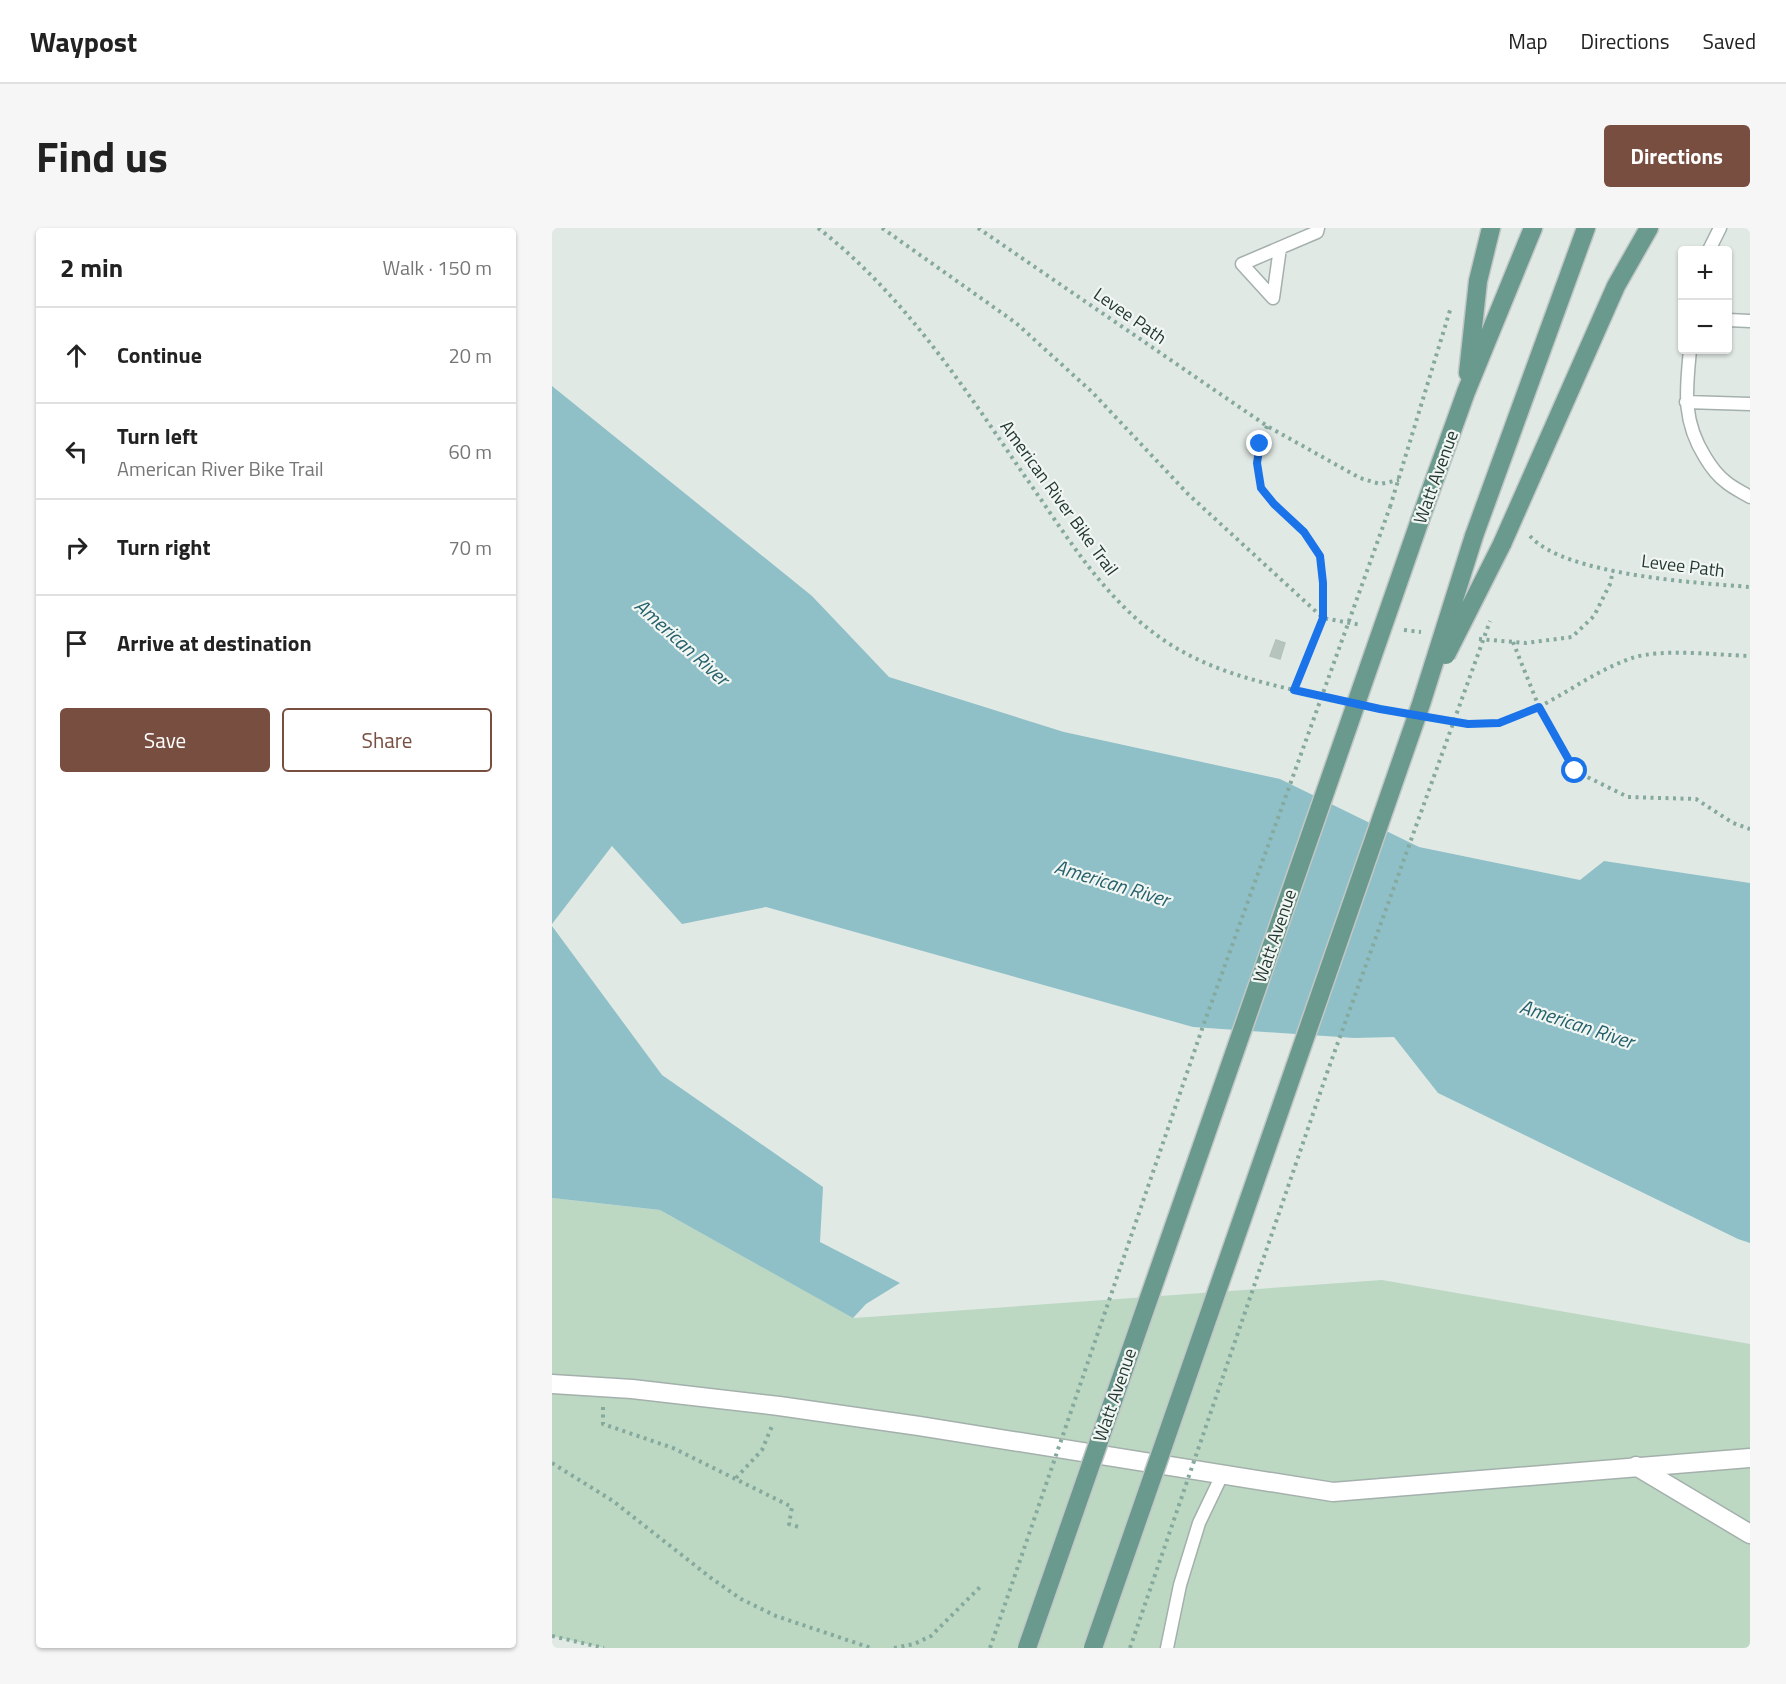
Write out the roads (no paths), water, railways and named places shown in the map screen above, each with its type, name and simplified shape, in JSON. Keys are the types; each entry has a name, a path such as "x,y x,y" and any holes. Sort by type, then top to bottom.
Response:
{"main road":[{"path":"1466,392 1478,281 1491,228"},
{"name":"Watt Avenue","path":"1027,1648 1420,520 1466,392 1533,228"},
{"path":"1093,1648 1420,704 1474,537 1586,228"},
{"path":"1420,704 1502,544 1616,286 1648,228"}],"street":[{"path":"552,1384 633,1389 768,1404 1333,1492 1750,1458"},
{"path":"1636,1466 1750,1534"}],"lane":[{"path":"1280,248 1317,232 1318,228"},
{"path":"1711,246 1720,228"},
{"path":"1732,320 1750,321"},
{"path":"1690,354 1686,402 1695,441 1712,468 1726,482 1750,497"},
{"path":"1686,402 1750,404"},
{"path":"1167,1648 1180,1585 1199,1523 1222,1475"}],"water":[{"name":"American River","path":"552,386 812,596 889,677 1064,732 1280,779 1419,847 1580,880 1604,861 1750,883 1750,1243 1438,1093 1394,1037 1354,1038 1193,1027 766,907 682,924 612,846 552,924"},
{"path":"552,926 662,1075 823,1187 820,1242 900,1283 866,1304 853,1318 660,1210 552,1198"}]}
